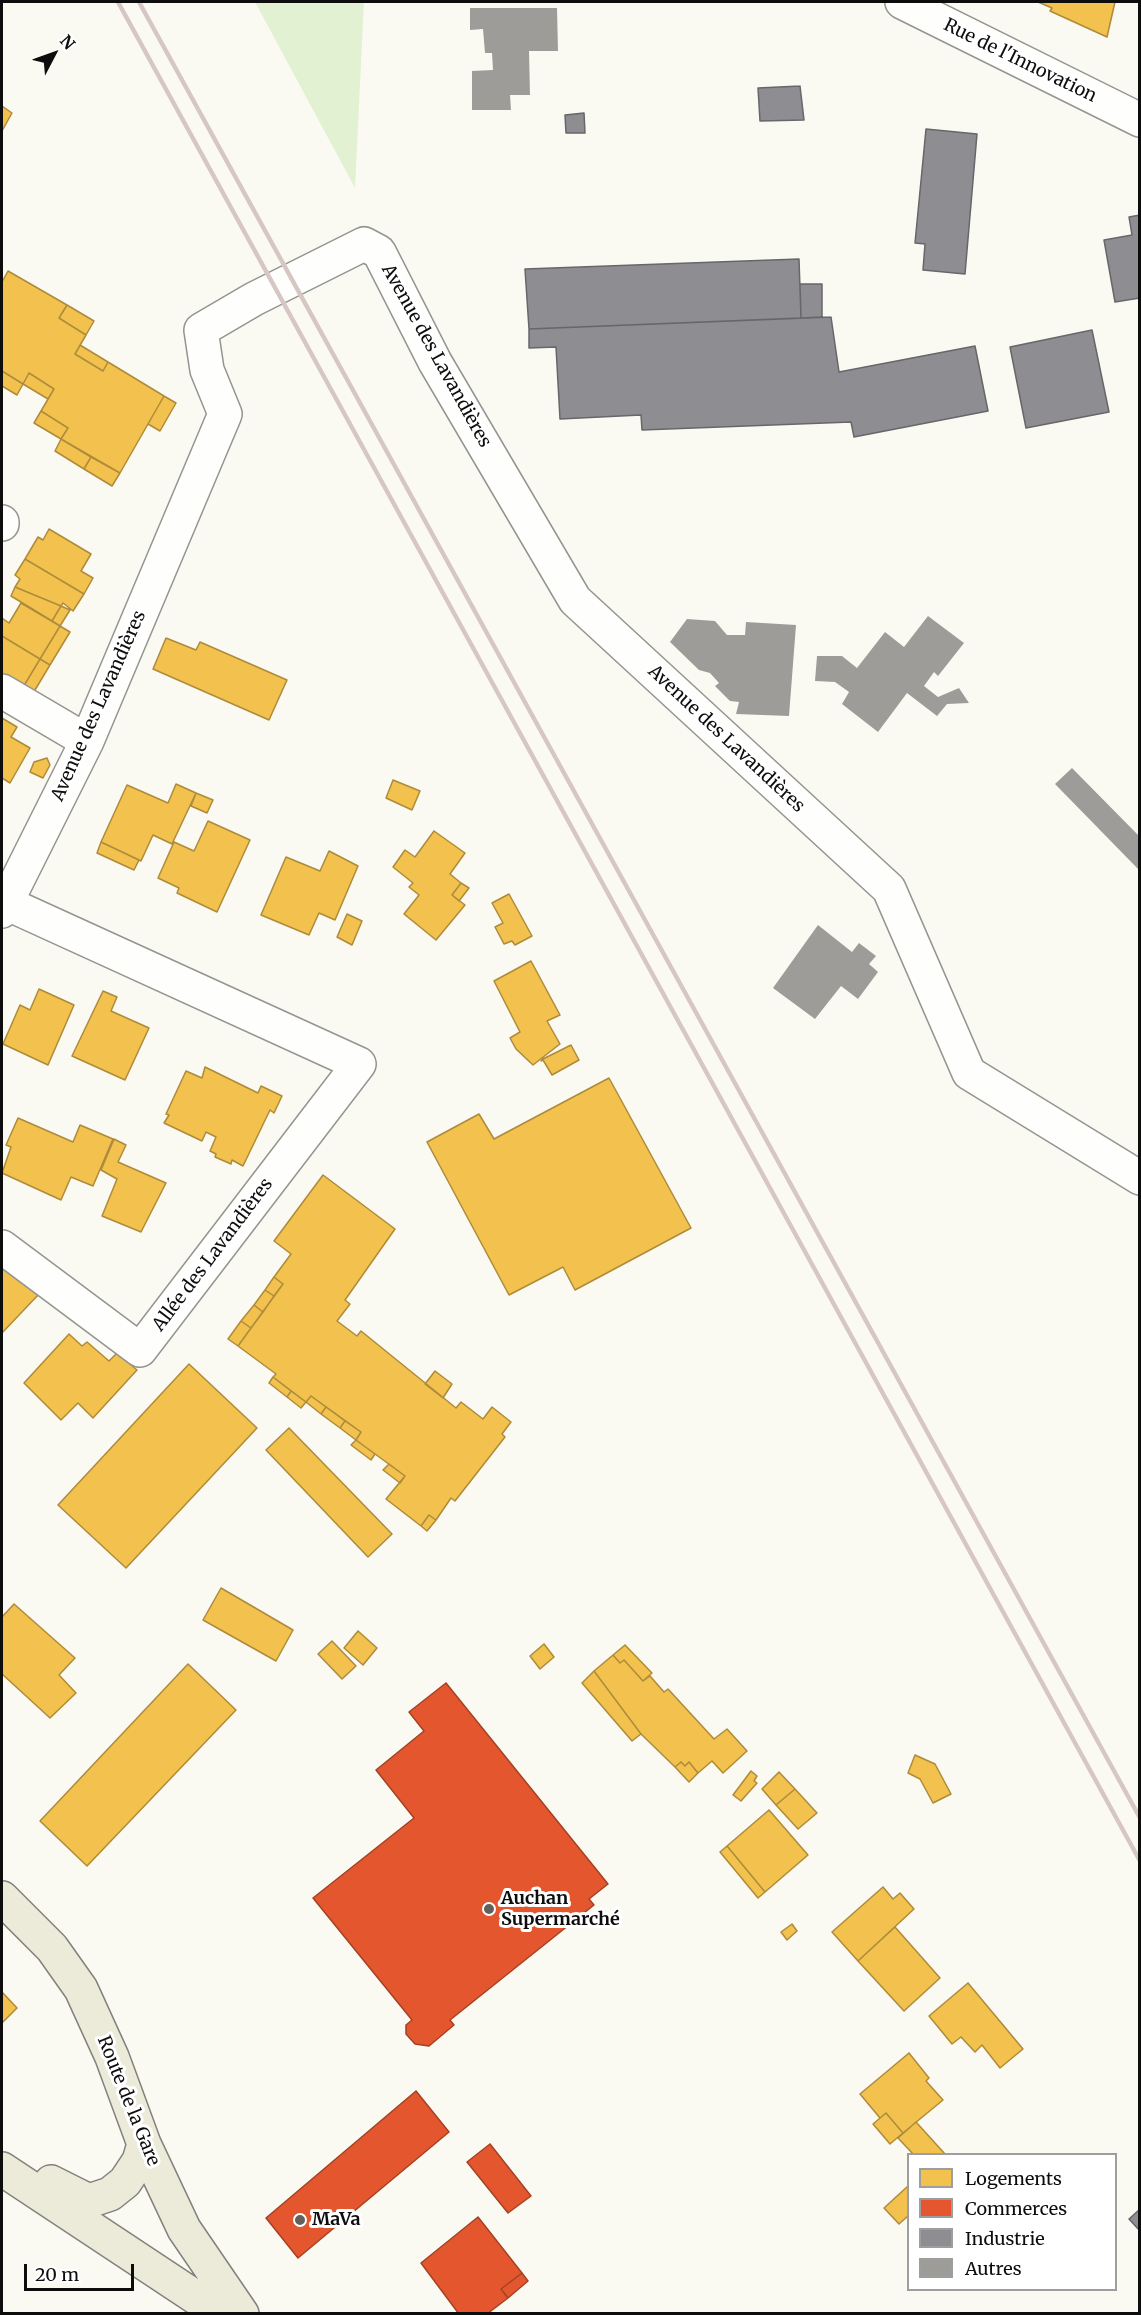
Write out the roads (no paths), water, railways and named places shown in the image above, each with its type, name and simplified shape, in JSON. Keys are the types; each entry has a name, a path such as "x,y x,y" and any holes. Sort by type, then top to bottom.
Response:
{"main road":[{"name":"Route de la Gare","path":"2,1898 52,1948 81,1989 112,2057 144,2145 184,2229 242,2313"},
{"path":"2,2151 61,2188 89,2201 110,2193 125,2182 138,2161 144,2145"},
{"path":"2,2169 221,2313"}],"street":[{"name":"Rue de l'Innovation","path":"902,2 1140,120"},
{"name":"Avenue des Lavandières","path":"4,907 87,741 225,414 207,370 201,330 254,298 364,244 379,252 435,362 575,600 889,889 969,1072 1140,1178"},
{"path":"2,691 87,741"},
{"name":"Allée des Lavandières","path":"2,1247 140,1350 359,1064 4,907"}],"railway":[{"path":"118,2 1140,1861"},
{"path":"139,2 1140,1818"}],"place":[{"name":"Auchan Supermarché","path":"489,1909"},
{"name":"MaVa","path":"300,2220"}]}
